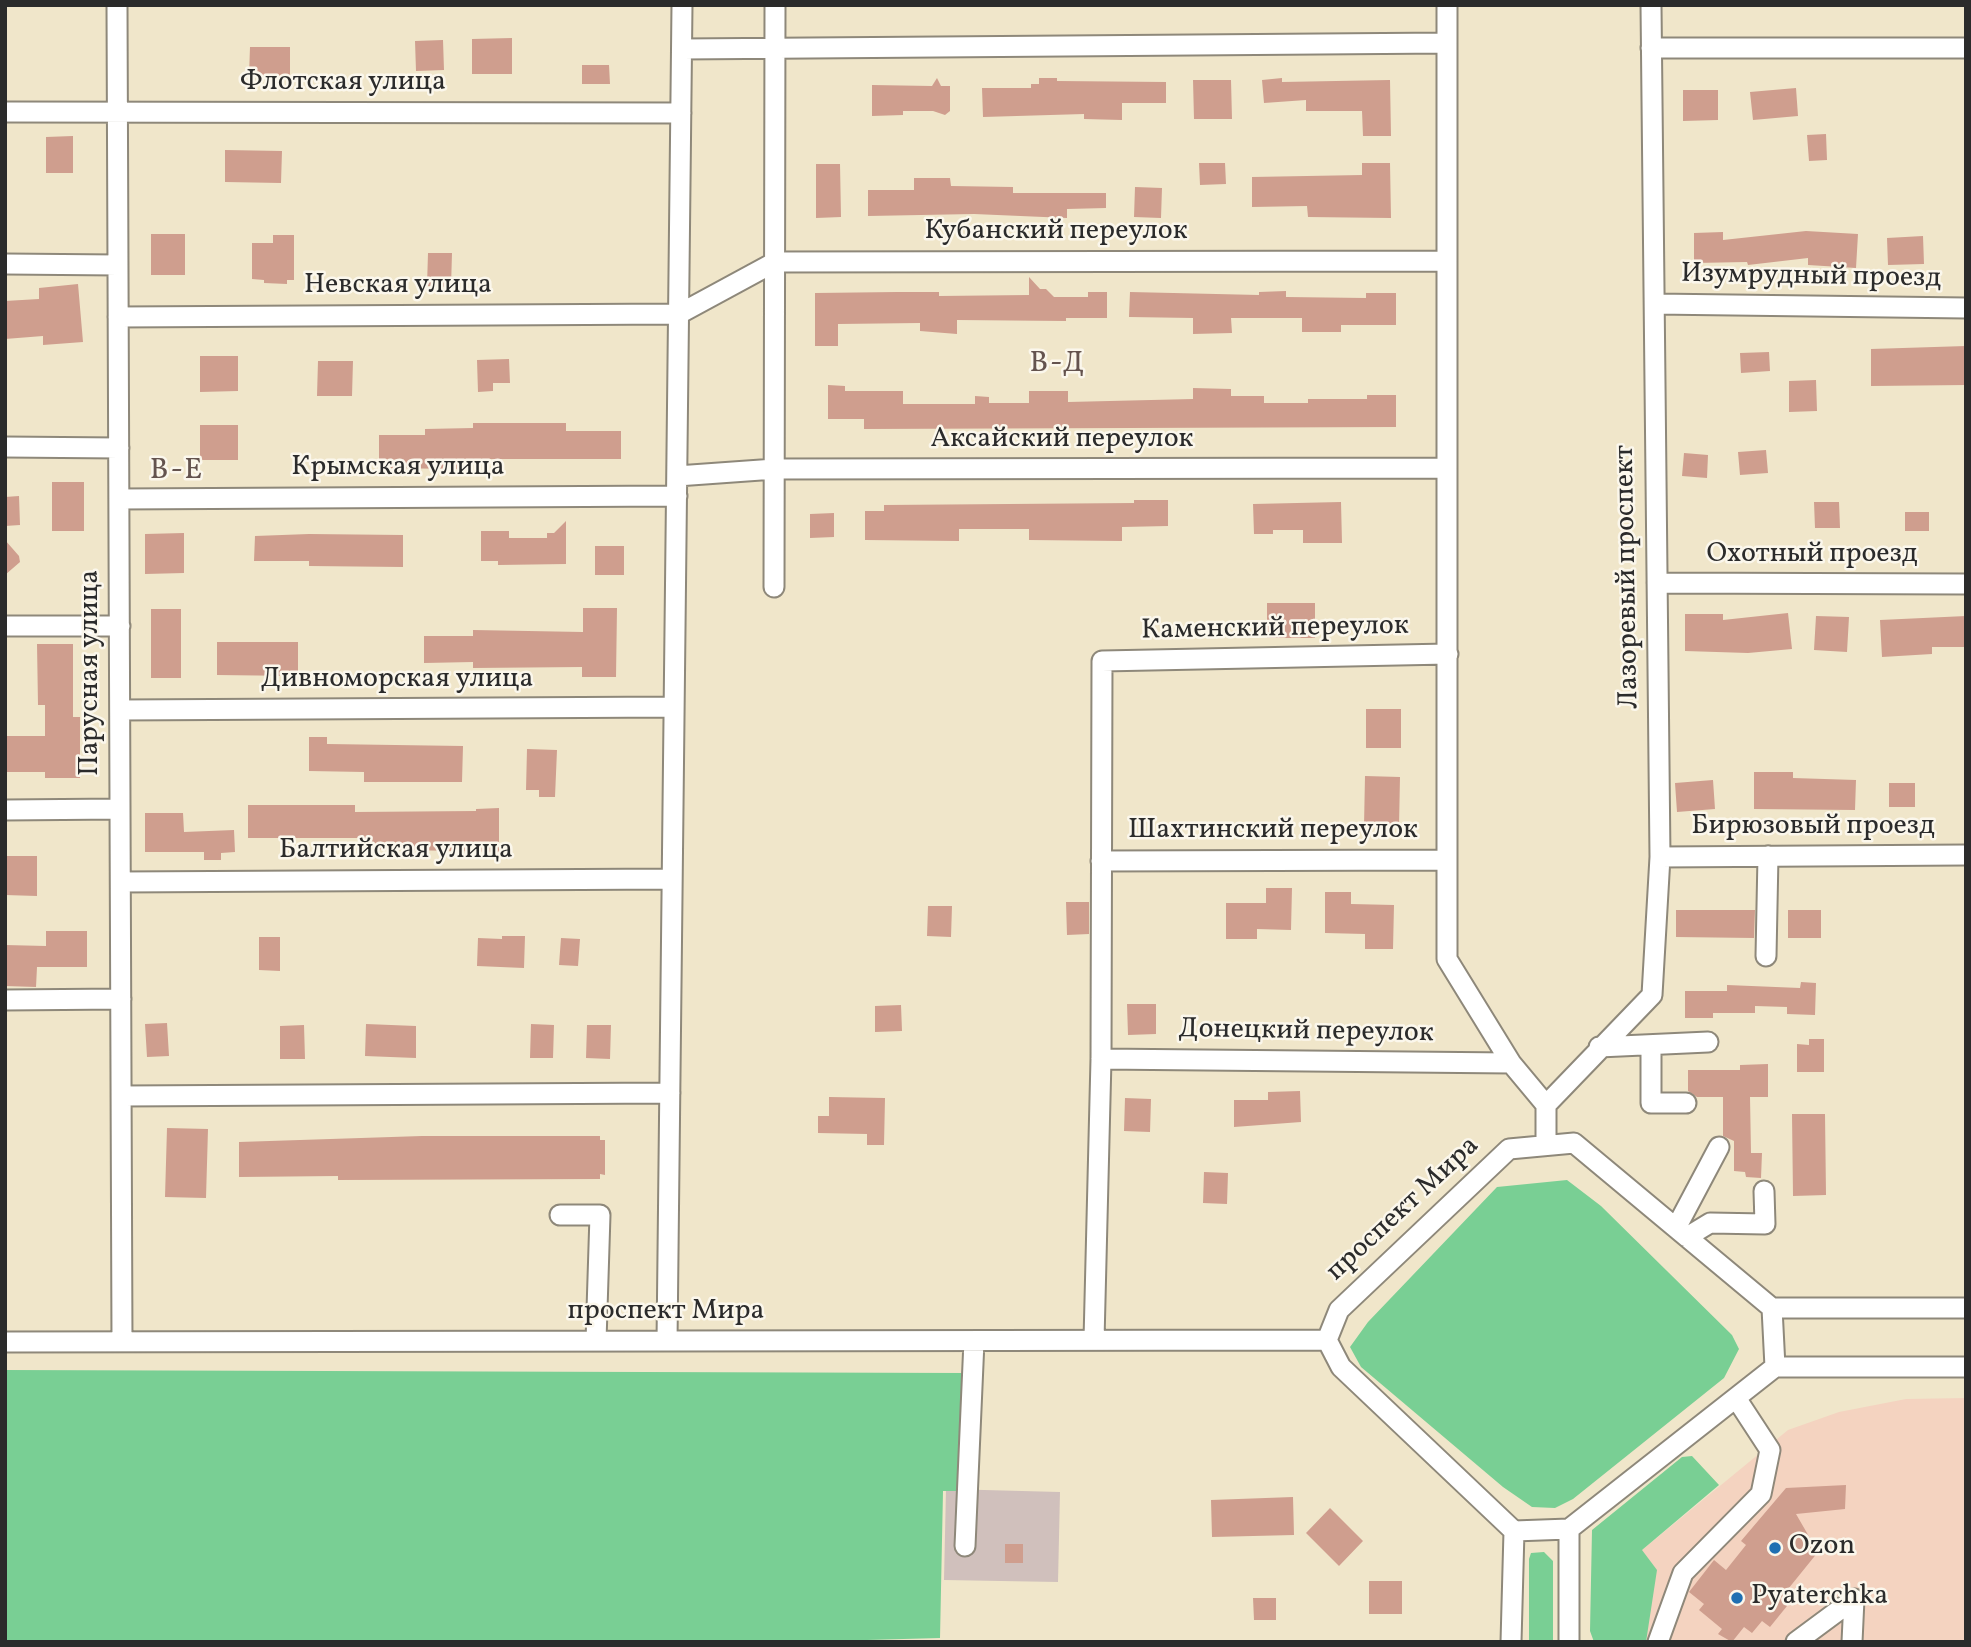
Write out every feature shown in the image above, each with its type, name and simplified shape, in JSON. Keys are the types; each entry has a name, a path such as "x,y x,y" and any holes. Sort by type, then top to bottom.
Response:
{"street":[{"name":"Парусная улица","path":"117,5 122,1341"},
{"path":"667,1341 682,5"},
{"path":"774,587 775,5"},
{"path":"1447,5 1447,959 1511,1063 1546,1105 1546,1144"},
{"name":"Лазоревый проспект","path":"1546,1105 1652,995 1660,857 1651,5"},
{"path":"682,49 775,46 1447,43"},
{"path":"1651,48 1966,48"},
{"name":"Флотская улица","path":"5,112 681,113"},
{"name":"Кубанский переулок","path":"679,314 775,262 1447,261"},
{"path":"5,264 118,265"},
{"name":"Изумрудный проезд","path":"1655,304 1966,308"},
{"name":"Невская улица","path":"118,317 679,314"},
{"path":"5,447 119,448"},
{"name":"Аксайский переулок","path":"677,476 775,469 1447,468"},
{"name":"Крымская улица","path":"119,499 677,496"},
{"name":"Охотный проезд","path":"1657,583 1966,583"},
{"path":"5,626 120,626"},
{"name":"Каменский переулок","path":"1101,861 1102,661 1448,654"},
{"name":"Дивноморская улица","path":"120,710 674,707"},
{"path":"5,810 120,809"},
{"name":"Бирюзовый проезд","path":"1660,857 1966,855"},
{"path":"1766,956 1768,856"},
{"name":"Шахтинский переулок","path":"1101,861 1445,860"},
{"path":"1094,1340 1101,1059 1101,861"},
{"name":"Балтийская улица","path":"121,882 672,879"},
{"path":"5,1000 121,999"},
{"path":"1599,1047 1708,1042"},
{"path":"1651,1045 1651,1103 1686,1103"},
{"name":"Донецкий переулок","path":"1101,1059 1511,1063"},
{"path":"121,1096 670,1093"},
{"name":"проспект Мира","path":"5,1342 1327,1340 1339,1310 1509,1149 1574,1143 1772,1308"},
{"path":"1681,1233 1718,1147"},
{"path":"1681,1233 1710,1223 1765,1224 1764,1191"},
{"path":"559,1215 600,1215 596,1341"},
{"path":"1775,1367 1772,1308 1966,1308"},
{"path":"1327,1340 1341,1367 1514,1531 1569,1529 1775,1367 1966,1367"},
{"path":"965,1546 974,1341"},
{"path":"1658,1642 1683,1573 1761,1494 1770,1450 1736,1398"},
{"path":"1569,1529 1569,1642"},
{"path":"1511,1642 1514,1531"},
{"path":"1802,1640 1854,1599 1852,1642"}],"shaded area":[{"path":"1966,1398 1966,1642 1615,1642 1642,1550 1788,1430 1839,1412 1906,1399"},
{"path":"946,1489 1060,1492 1058,1582 944,1580"}],"green space":[{"path":"1567,1180 1601,1206 1732,1335 1739,1349 1724,1378 1573,1499 1555,1508 1532,1507 1503,1487 1361,1367 1350,1347 1368,1322 1497,1187"},
{"path":"5,1370 964,1373 961,1491 943,1491 940,1638 794,1642 5,1642"},
{"path":"1692,1456 1719,1485 1642,1550 1657,1570 1646,1642 1594,1642 1590,1631 1592,1530 1682,1457"},
{"path":"1544,1552 1553,1561 1553,1642 1529,1642 1529,1559 1531,1553"}],"building":[{"path":"512,38 512,74 472,74 472,39"},
{"path":"443,40 444,70 416,71 415,41"},
{"path":"250,47 290,47 290,76 249,76"},
{"path":"582,65 609,65 610,84 582,84"},
{"path":"937,78 941,86 950,86 950,111 945,115 933,111 903,111 903,115 872,116 872,85 932,86"},
{"path":"1039,78 1057,78 1057,81 1166,82 1166,103 1122,103 1122,120 1084,119 1084,114 983,117 982,88 1031,88 1031,84 1039,84"},
{"path":"1282,78 1282,82 1390,80 1391,136 1363,136 1362,111 1306,111 1306,100 1264,103 1262,80"},
{"path":"1193,80 1231,80 1232,119 1194,119"},
{"path":"1796,88 1798,116 1753,120 1750,92"},
{"path":"1683,90 1718,90 1718,120 1683,121"},
{"path":"1826,134 1827,160 1809,161 1807,135"},
{"path":"73,136 73,173 46,173 46,137"},
{"path":"225,150 282,151 281,183 225,182"},
{"path":"1199,163 1225,163 1226,184 1200,185"},
{"path":"1362,163 1390,163 1391,218 1308,217 1307,206 1252,207 1252,177 1362,175"},
{"path":"816,164 840,164 841,217 816,218"},
{"path":"914,178 950,178 951,186 1013,187 1013,193 1106,193 1106,208 1067,209 1067,218 974,214 868,216 868,190 914,190"},
{"path":"1135,187 1162,188 1161,218 1134,217"},
{"path":"1806,231 1858,234 1856,268 1808,265 1808,258 1748,265 1747,262 1694,263 1694,233 1723,232 1723,240"},
{"path":"151,234 185,234 185,275 151,275"},
{"path":"273,235 294,235 294,280 287,280 287,284 264,283 264,280 252,279 252,243 273,243"},
{"path":"1923,236 1924,264 1888,265 1887,238"},
{"path":"428,253 452,253 451,287 427,286"},
{"path":"1029,277 1040,289 1046,289 1054,297 1088,297 1088,292 1107,292 1107,318 1066,318 1066,321 957,320 957,334 920,331 920,323 838,324 838,346 815,346 815,293 939,292 939,296 1029,295"},
{"path":"78,284 83,342 43,345 43,336 5,339 5,301 39,299 39,288"},
{"path":"1286,291 1286,297 1366,298 1366,293 1396,293 1396,325 1341,325 1341,332 1302,332 1302,318 1231,318 1232,333 1193,334 1193,318 1129,317 1130,292 1259,295 1259,292"},
{"path":"1966,346 1966,385 1871,386 1871,349"},
{"path":"1769,352 1770,371 1741,373 1740,353"},
{"path":"200,356 238,356 238,391 200,392"},
{"path":"509,359 510,383 493,383 493,391 478,392 477,360"},
{"path":"318,361 353,361 352,396 317,396"},
{"path":"1816,380 1817,411 1789,412 1789,381"},
{"path":"828,385 845,386 845,391 903,391 903,404 975,404 975,396 989,397 989,403 1029,403 1029,391 1068,391 1068,402 1193,399 1193,388 1231,389 1231,396 1264,396 1264,403 1308,403 1308,399 1367,399 1367,395 1396,395 1396,427 864,429 864,419 828,419"},
{"path":"473,423 566,423 566,431 621,431 621,459 461,459 461,469 379,468 379,435 425,435 425,429 473,428"},
{"path":"200,425 238,425 238,460 200,460"},
{"path":"1766,450 1768,473 1740,475 1738,452"},
{"path":"1684,453 1708,455 1707,478 1682,476"},
{"path":"52,482 84,482 84,531 52,531"},
{"path":"19,496 20,525 5,526 5,497"},
{"path":"1134,500 1168,500 1168,526 1122,527 1122,541 1029,540 1029,529 959,529 959,541 865,540 865,511 884,511 884,505 1134,503"},
{"path":"1341,502 1342,543 1303,543 1303,530 1273,530 1273,534 1254,534 1253,504"},
{"path":"1814,502 1839,502 1840,528 1815,528"},
{"path":"1905,512 1929,512 1929,531 1905,531"},
{"path":"834,513 834,537 810,538 810,514"},
{"path":"566,521 566,564 498,565 498,561 481,561 481,531 509,531 509,538 547,538 547,533 554,533"},
{"path":"184,533 184,573 145,574 145,534"},
{"path":"403,535 403,567 309,566 309,561 254,561 255,536"},
{"path":"5,540 19,556 20,562 5,575"},
{"path":"595,546 624,546 624,575 595,575"},
{"path":"1267,603 1315,603 1315,638 1267,638"},
{"path":"583,608 617,608 616,677 582,677 582,667 473,668 473,662 424,663 424,636 473,636 473,630 583,632"},
{"path":"151,609 181,609 181,678 151,678"},
{"path":"1788,613 1792,649 1748,653 1685,651 1685,614 1723,614 1723,620"},
{"path":"1816,616 1849,617 1847,652 1814,650"},
{"path":"1966,616 1966,647 1932,647 1932,654 1882,657 1880,620"},
{"path":"217,642 298,642 298,676 217,675"},
{"path":"37,644 73,644 73,717 80,717 80,778 45,778 45,772 5,772 5,736 45,736 45,705 38,705"},
{"path":"1366,709 1401,709 1401,748 1366,748"},
{"path":"309,737 327,737 327,744 463,746 462,782 364,782 364,772 309,771"},
{"path":"527,749 557,750 555,797 539,797 539,790 526,790"},
{"path":"1754,772 1793,772 1793,778 1856,780 1855,810 1754,809"},
{"path":"1365,776 1400,777 1399,827 1364,826"},
{"path":"1713,780 1715,809 1677,812 1675,783"},
{"path":"1889,783 1915,783 1915,807 1889,807"},
{"path":"248,805 355,805 355,812 476,811 499,808 499,852 363,849 364,838 248,838"},
{"path":"145,813 183,813 184,832 234,830 235,852 221,853 221,860 204,860 204,852 145,852"},
{"path":"5,856 37,856 37,896 5,895"},
{"path":"1266,888 1292,888 1291,930 1257,929 1257,939 1226,939 1226,903 1266,903"},
{"path":"1325,892 1351,892 1351,904 1394,905 1393,949 1365,949 1365,934 1325,933"},
{"path":"1066,902 1089,902 1089,934 1067,935"},
{"path":"928,906 952,906 951,937 927,936"},
{"path":"1676,910 1755,910 1754,938 1676,937"},
{"path":"1788,910 1821,910 1821,938 1788,938"},
{"path":"46,931 87,931 87,967 37,967 36,987 5,986 5,945 46,946"},
{"path":"502,936 525,936 524,968 477,966 478,938 502,939"},
{"path":"259,937 280,937 280,971 259,970"},
{"path":"561,938 580,939 578,966 559,965"},
{"path":"1801,982 1816,983 1815,1015 1787,1014 1787,1007 1755,1006 1755,1013 1713,1013 1713,1018 1685,1018 1685,991 1727,991 1727,985 1800,988"},
{"path":"1127,1004 1156,1004 1156,1034 1128,1035"},
{"path":"901,1005 902,1031 875,1032 875,1006"},
{"path":"167,1023 169,1056 147,1057 145,1024"},
{"path":"366,1024 416,1026 416,1058 365,1056"},
{"path":"531,1024 554,1025 553,1058 530,1058"},
{"path":"304,1025 305,1059 280,1059 280,1026"},
{"path":"587,1025 611,1025 610,1059 586,1058"},
{"path":"1809,1039 1824,1039 1824,1072 1797,1072 1797,1044 1809,1045"},
{"path":"1768,1064 1768,1097 1750,1097 1751,1153 1762,1153 1761,1178 1746,1177 1745,1172 1734,1171 1734,1141 1723,1136 1723,1097 1697,1097 1688,1091 1688,1070 1740,1070 1740,1065"},
{"path":"1300,1091 1301,1122 1234,1127 1234,1100 1268,1100 1268,1092"},
{"path":"829,1097 885,1098 884,1145 867,1145 867,1134 818,1133 818,1116 829,1116"},
{"path":"1125,1098 1151,1099 1150,1132 1124,1131"},
{"path":"1792,1114 1825,1114 1826,1195 1793,1196"},
{"path":"167,1128 208,1129 206,1198 165,1197"},
{"path":"422,1136 600,1136 600,1140 605,1140 605,1175 600,1174 600,1179 338,1180 338,1176 239,1177 239,1142"},
{"path":"1204,1172 1228,1173 1227,1204 1203,1203"},
{"path":"1846,1485 1845,1509 1796,1514 1818,1552 1780,1599 1787,1606 1770,1627 1762,1621 1752,1633 1744,1627 1732,1642 1718,1634 1722,1629 1699,1610 1704,1604 1689,1592 1714,1560 1726,1570 1746,1545 1741,1541 1786,1488"},
{"path":"1293,1497 1294,1535 1212,1537 1211,1500"},
{"path":"1330,1508 1363,1541 1339,1566 1306,1533"},
{"path":"1005,1544 1023,1544 1023,1563 1005,1563"},
{"path":"1369,1581 1402,1581 1402,1614 1369,1614"},
{"path":"1253,1598 1276,1598 1276,1620 1254,1620"}],"place":[{"name":"Ozon","path":"1775,1548"},
{"name":"Pyaterchka","path":"1737,1598"}],"district":[{"name":"В-Д","path":"1058,365"},
{"name":"В-Е","path":"177,472"}]}
